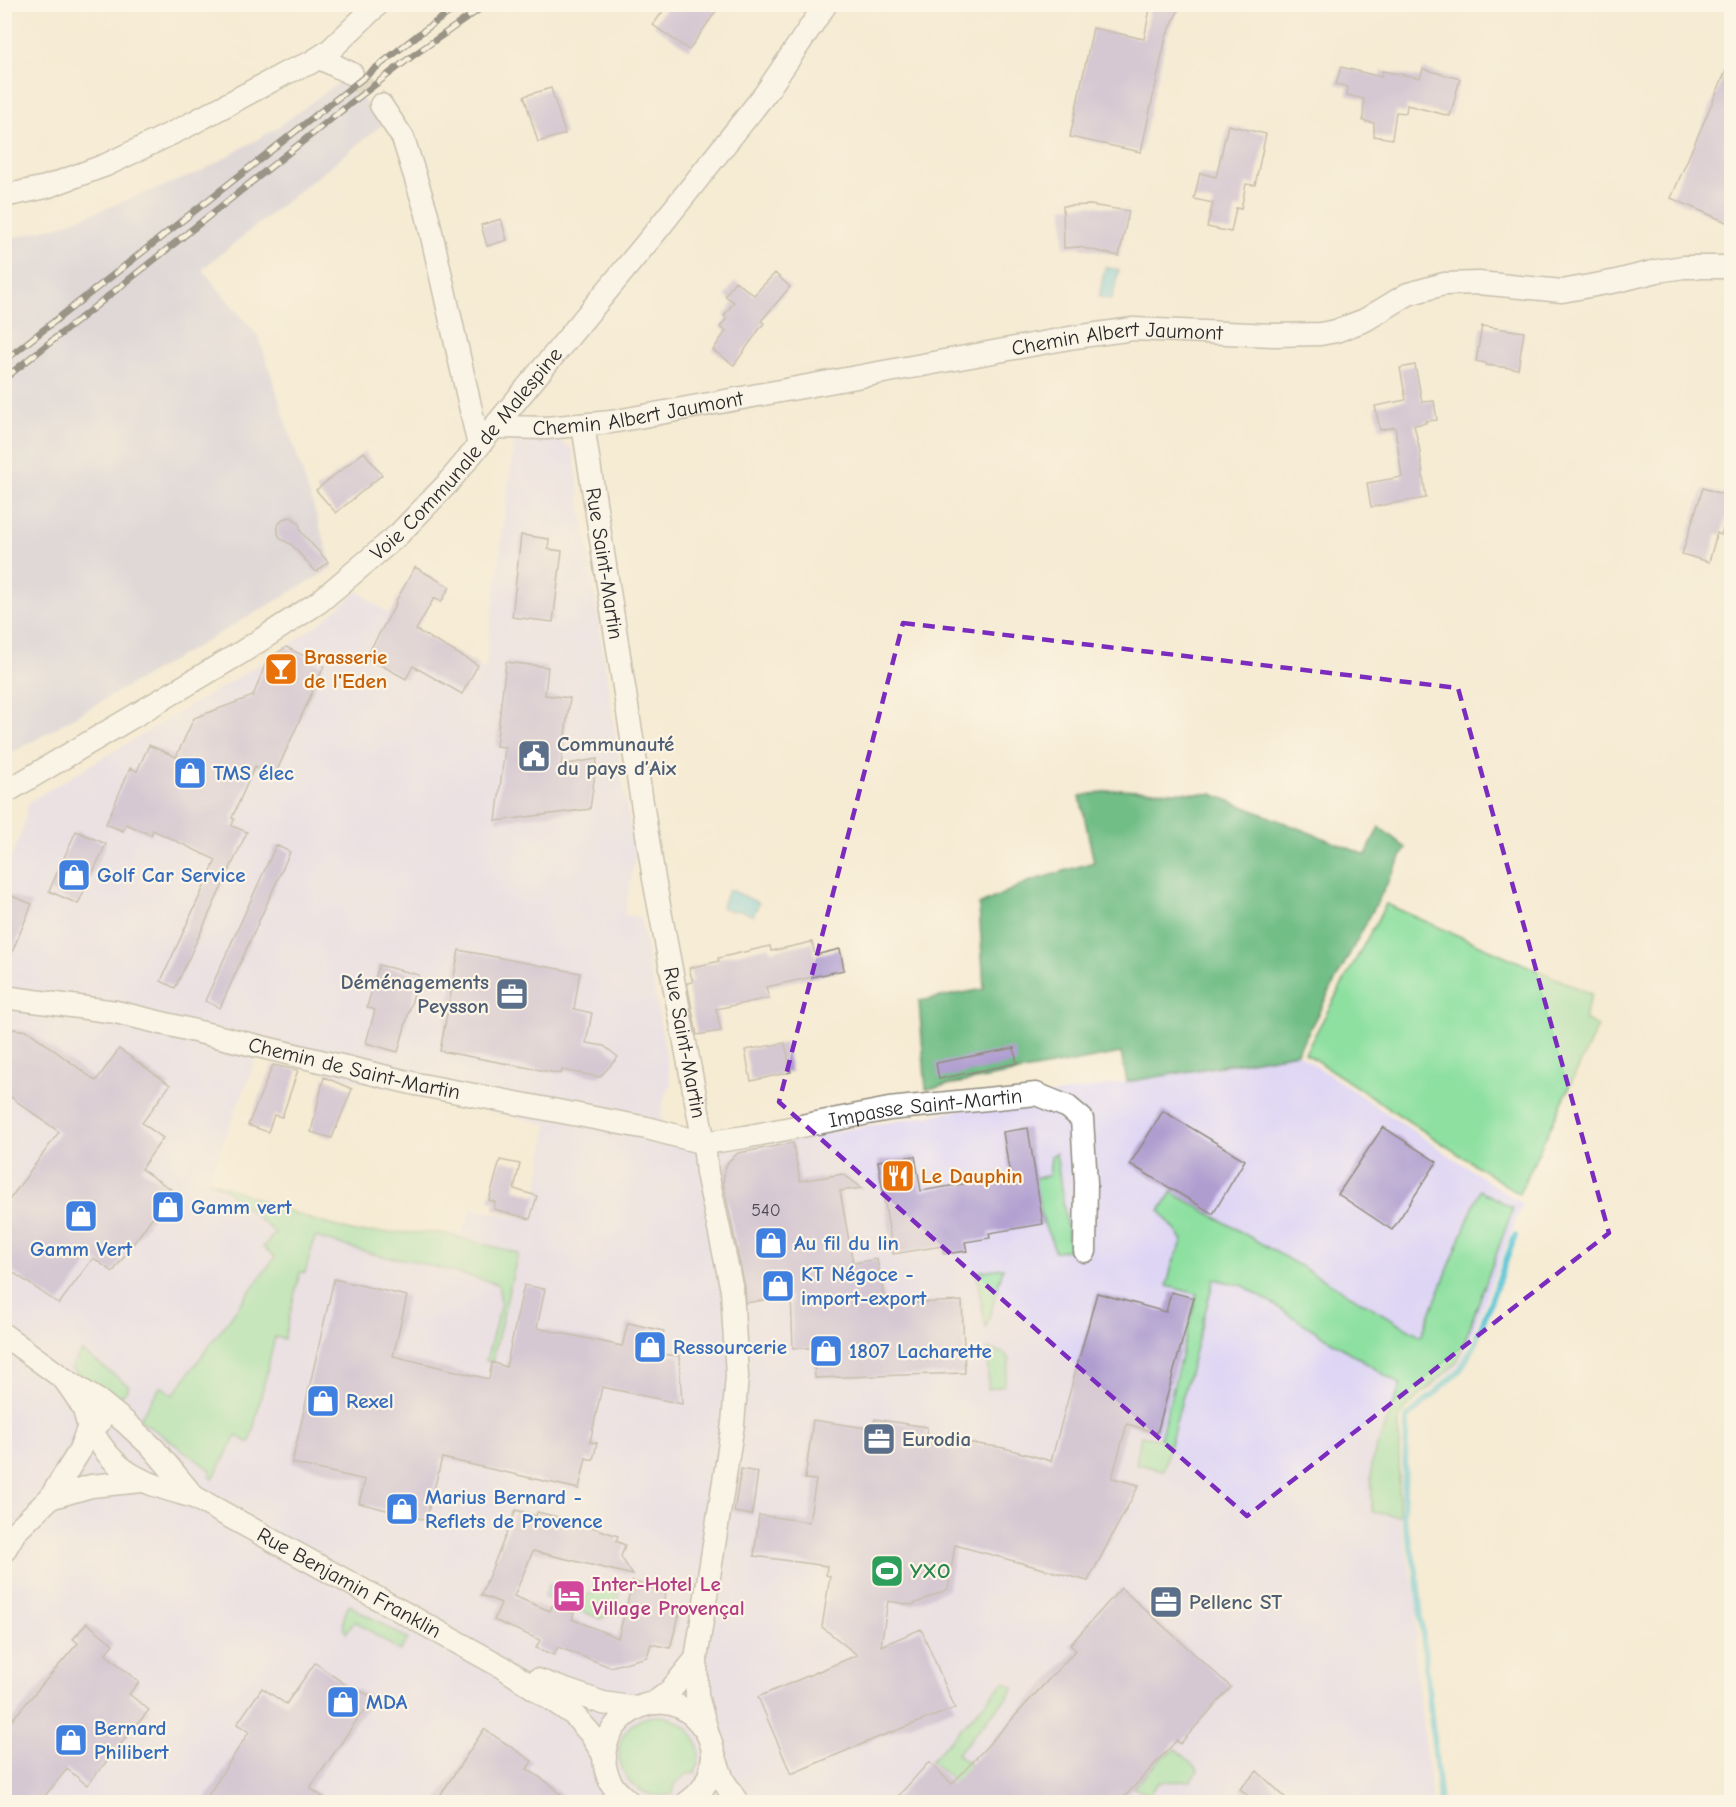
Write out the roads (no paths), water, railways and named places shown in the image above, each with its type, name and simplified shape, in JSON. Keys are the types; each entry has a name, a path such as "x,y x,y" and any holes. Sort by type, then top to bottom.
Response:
{"street":[{"path":"4,196 46,187 106,165 320,58 378,4"},
{"name":"Voie Communale de Malespine","path":"4,793 242,652 319,602 399,534 447,484 654,234 765,94 826,4"},
{"path":"320,58 352,74"},
{"path":"381,105 403,138 427,214 478,446"},
{"name":"Chemin Albert Jaumont","path":"495,427 546,429 612,422 1075,337 1132,329 1273,335 1320,334 1336,331 1365,320 1408,294 1444,284 1479,283 1562,291 1684,267 1731,267"},
{"name":"Rue Saint-Martin","path":"583,424 654,879 704,1143 707,1173 732,1290 737,1376 733,1424 696,1659 697,1696 723,1780 737,1803"},
{"name":"Chemin de Saint-Martin","path":"4,997 116,1012 416,1084 647,1128 704,1143"},
{"name":"Impasse Saint-Martin","path":"704,1143 889,1109 1036,1094 1068,1107 1082,1119 1086,1183 1085,1251"},
{"path":"4,1335 64,1379 99,1401 125,1422 154,1449 194,1497"},
{"path":"64,1379 77,1397 89,1426 108,1456 121,1468 142,1481 194,1497"},
{"path":"4,1551 15,1532 50,1498 78,1452 89,1426 105,1420 125,1422"},
{"path":"91,1486 121,1468 133,1455 142,1438"},
{"path":"50,1498 91,1486 142,1481"},
{"name":"Rue Benjamin Franklin","path":"194,1497 504,1668 573,1714 590,1733 605,1757"},
{"path":"619,1797 607,1773 605,1757 609,1737 620,1720 670,1691 696,1659"},
{"name":"Rue Benjamin Franklin","path":"504,1668 603,1703 675,1705 693,1715 710,1741"},
{"path":"688,1803 704,1787 712,1770 710,1741"}],"water":[{"path":"1105,267 1119,270 1112,300 1099,297"},
{"path":"729,889 759,903 753,916 742,911 730,911 721,907"},
{"path":"549,1584 567,1591 569,1588 575,1590 573,1593 578,1596 574,1609 544,1597"}],"waterway":[{"path":"1440,1802 1416,1569 1403,1516 1407,1418 1460,1370 1474,1346 1515,1236"}],"tunnel":[{"path":"352,74 381,105"}],"railway":[{"path":"4,361 419,34 461,4"},
{"path":"4,379 351,103 411,57 487,4"}],"place":[{"name":"Brasserie de l'Eden","path":"281,669"},
{"name":"Communauté du pays d’Aix","path":"534,756"},
{"name":"TMS élec","path":"190,773"},
{"name":"Golf Car Service","path":"74,875"},
{"name":"Déménagements Peysson","path":"512,994"},
{"name":"Le Dauphin","path":"898,1176"},
{"name":"Gamm vert","path":"168,1207"},
{"name":"Gamm Vert","path":"81,1216"},
{"name":"Au fil du lin","path":"771,1243"},
{"name":"KT Négoce - import-export","path":"778,1286"},
{"name":"Ressourcerie","path":"650,1347"},
{"name":"1807 Lacharette","path":"826,1351"},
{"name":"Rexel","path":"323,1401"},
{"name":"Eurodia","path":"879,1439"},
{"name":"Marius Bernard - Reflets de Provence","path":"402,1509"},
{"name":"YXO","path":"887,1571"},
{"name":"Inter-Hotel Le Village Provençal","path":"569,1596"},
{"name":"Pellenc ST","path":"1166,1602"},
{"name":"MDA","path":"343,1702"},
{"name":"Bernard Philibert","path":"71,1740"}]}
